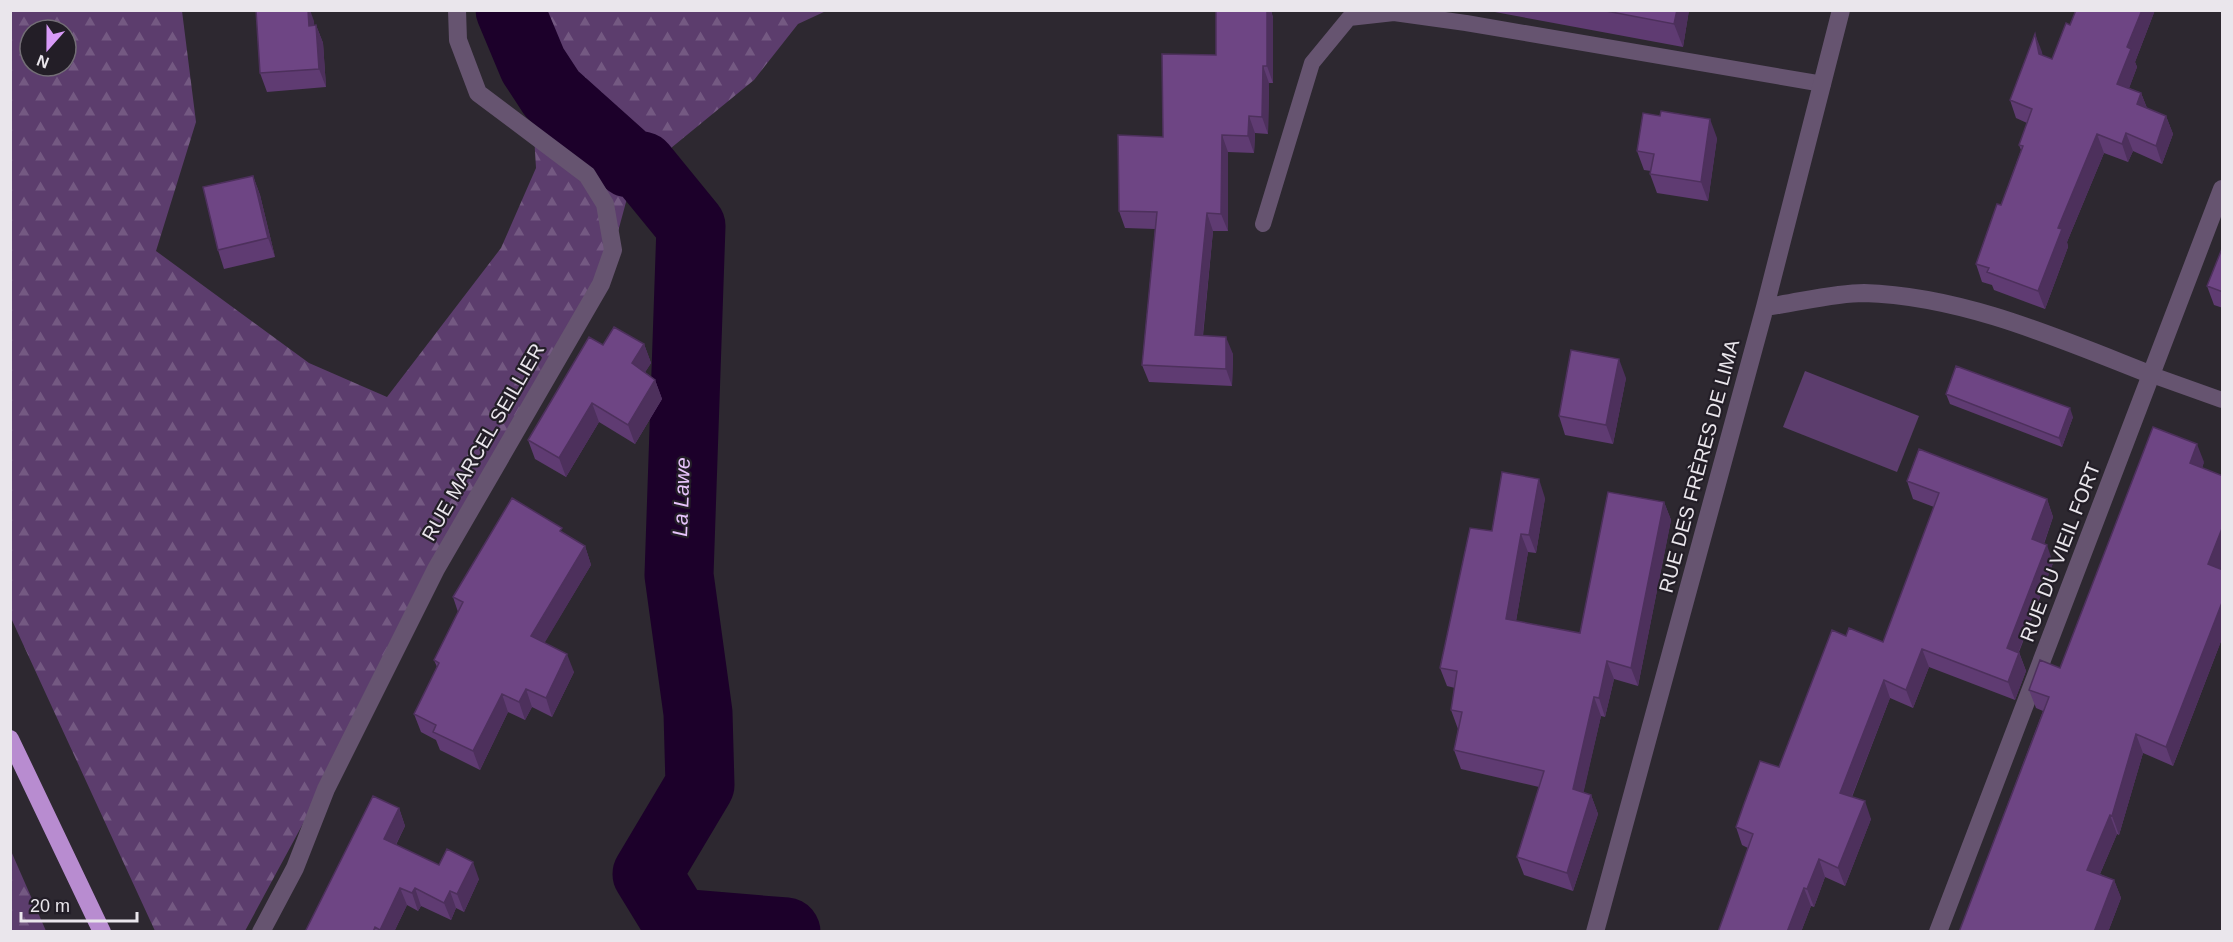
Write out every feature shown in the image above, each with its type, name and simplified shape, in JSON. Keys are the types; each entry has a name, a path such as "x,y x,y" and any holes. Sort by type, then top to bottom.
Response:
{"highway":[{"path":"10,739 102,932"}],"street":[{"name":"RUE MARCEL SEILLIER","path":"261,932 295,868 326,789 436,569 602,284 613,250 605,204 587,175 478,93 458,40 458,10"},
{"name":"RUE DES FRÈRES DE LIMA","path":"1595,932 1765,307 1840,10"},
{"name":"RUE DU VIEIL FORT","path":"1938,932 2223,189"},
{"path":"1765,307 1862,293 1931,298 2061,340 2152,375"}],"lane":[{"path":"1263,224 1312,63 1349,18 1394,14 1455,22 1823,84"},
{"path":"2152,375 2223,400"}],"green space":[{"path":"10,11 182,11 196,122 156,251 309,363 387,397 501,248 536,168 534,135 552,94 533,65 510,11 826,11 798,24 754,80 632,180 613,250 245,931 155,931 11,618"},
{"path":"1805,371 1919,416 1897,472 1783,427"},
{"path":"11,851 46,931 11,931"}],"building":[{"path":"256,10 308,10 309,26 316,25 319,69 260,73"},
{"path":"1216,10 1267,10 1267,66 1263,66 1262,117 1249,116 1248,136 1222,135 1221,214 1207,213 1195,335 1226,337 1226,369 1142,365 1157,212 1119,211 1118,135 1163,137 1162,54 1216,55"},
{"path":"1601,10 1677,10 1674,24"},
{"path":"2076,10 2142,10 2127,47 2131,49 2117,84 2141,93 2137,104 2166,116 2156,146 2126,133 2122,144 2097,134 2058,228 2062,229 2038,291 1987,272 1989,268 1976,264 1997,204 2001,205 2023,146 2019,145 2032,109 2010,100 2035,34 2039,54 2052,59 2066,23 2070,25"},
{"path":"1661,111 1710,119 1701,182 1650,174 1654,154 1637,151 1643,113 1660,116"},
{"path":"253,176 268,238 218,250 203,187"},
{"path":"2223,246 2223,292 2207,286"},
{"path":"614,327 644,344 632,363 655,380 628,425 592,403 559,458 528,440 589,337 603,345"},
{"path":"1571,350 1619,359 1606,425 1559,416"},
{"path":"1956,366 2070,408 2059,438 1946,394"},
{"path":"2153,427 2197,444 2190,463 2223,476 2223,526 2208,564 2223,570 2223,600 2166,747 2136,734 2112,816 2110,815 2087,870 2114,880 2094,932 1959,932 2049,697 2029,690 2040,660 2060,668"},
{"path":"1919,449 2047,499 2032,539 2047,545 2007,648 2019,653 2008,682 1922,649 1906,690 1884,680 1840,793 1865,801 1838,868 1819,859 1807,889 1804,888 1787,932 1718,932 1753,834 1736,827 1760,761 1779,767 1832,630 1846,636 1849,628 1883,642 1939,493 1907,481"},
{"path":"1502,472 1539,479 1529,535 1521,534 1506,619 1580,633 1608,492 1664,502 1631,668 1607,661 1599,698 1594,697 1573,789 1591,795 1567,873 1517,857 1544,771 1454,750 1462,712 1451,710 1457,671 1440,668 1470,528 1492,531"},
{"path":"512,498 562,528 560,531 585,546 531,636 567,654 546,698 526,689 519,702 502,694 473,751 433,732 436,725 414,714 439,663 434,660 463,602 453,597"},
{"path":"373,796 399,808 384,839 439,865 447,849 473,862 457,894 450,891 444,903 415,888 412,893 400,888 380,930 375,927 373,932 305,932"}],"waterway":[{"name":"La Lawe","path":"510,10 533,65 552,94 629,163 642,166 691,226 679,575 698,713 700,785 647,874 677,923 786,932"}]}
